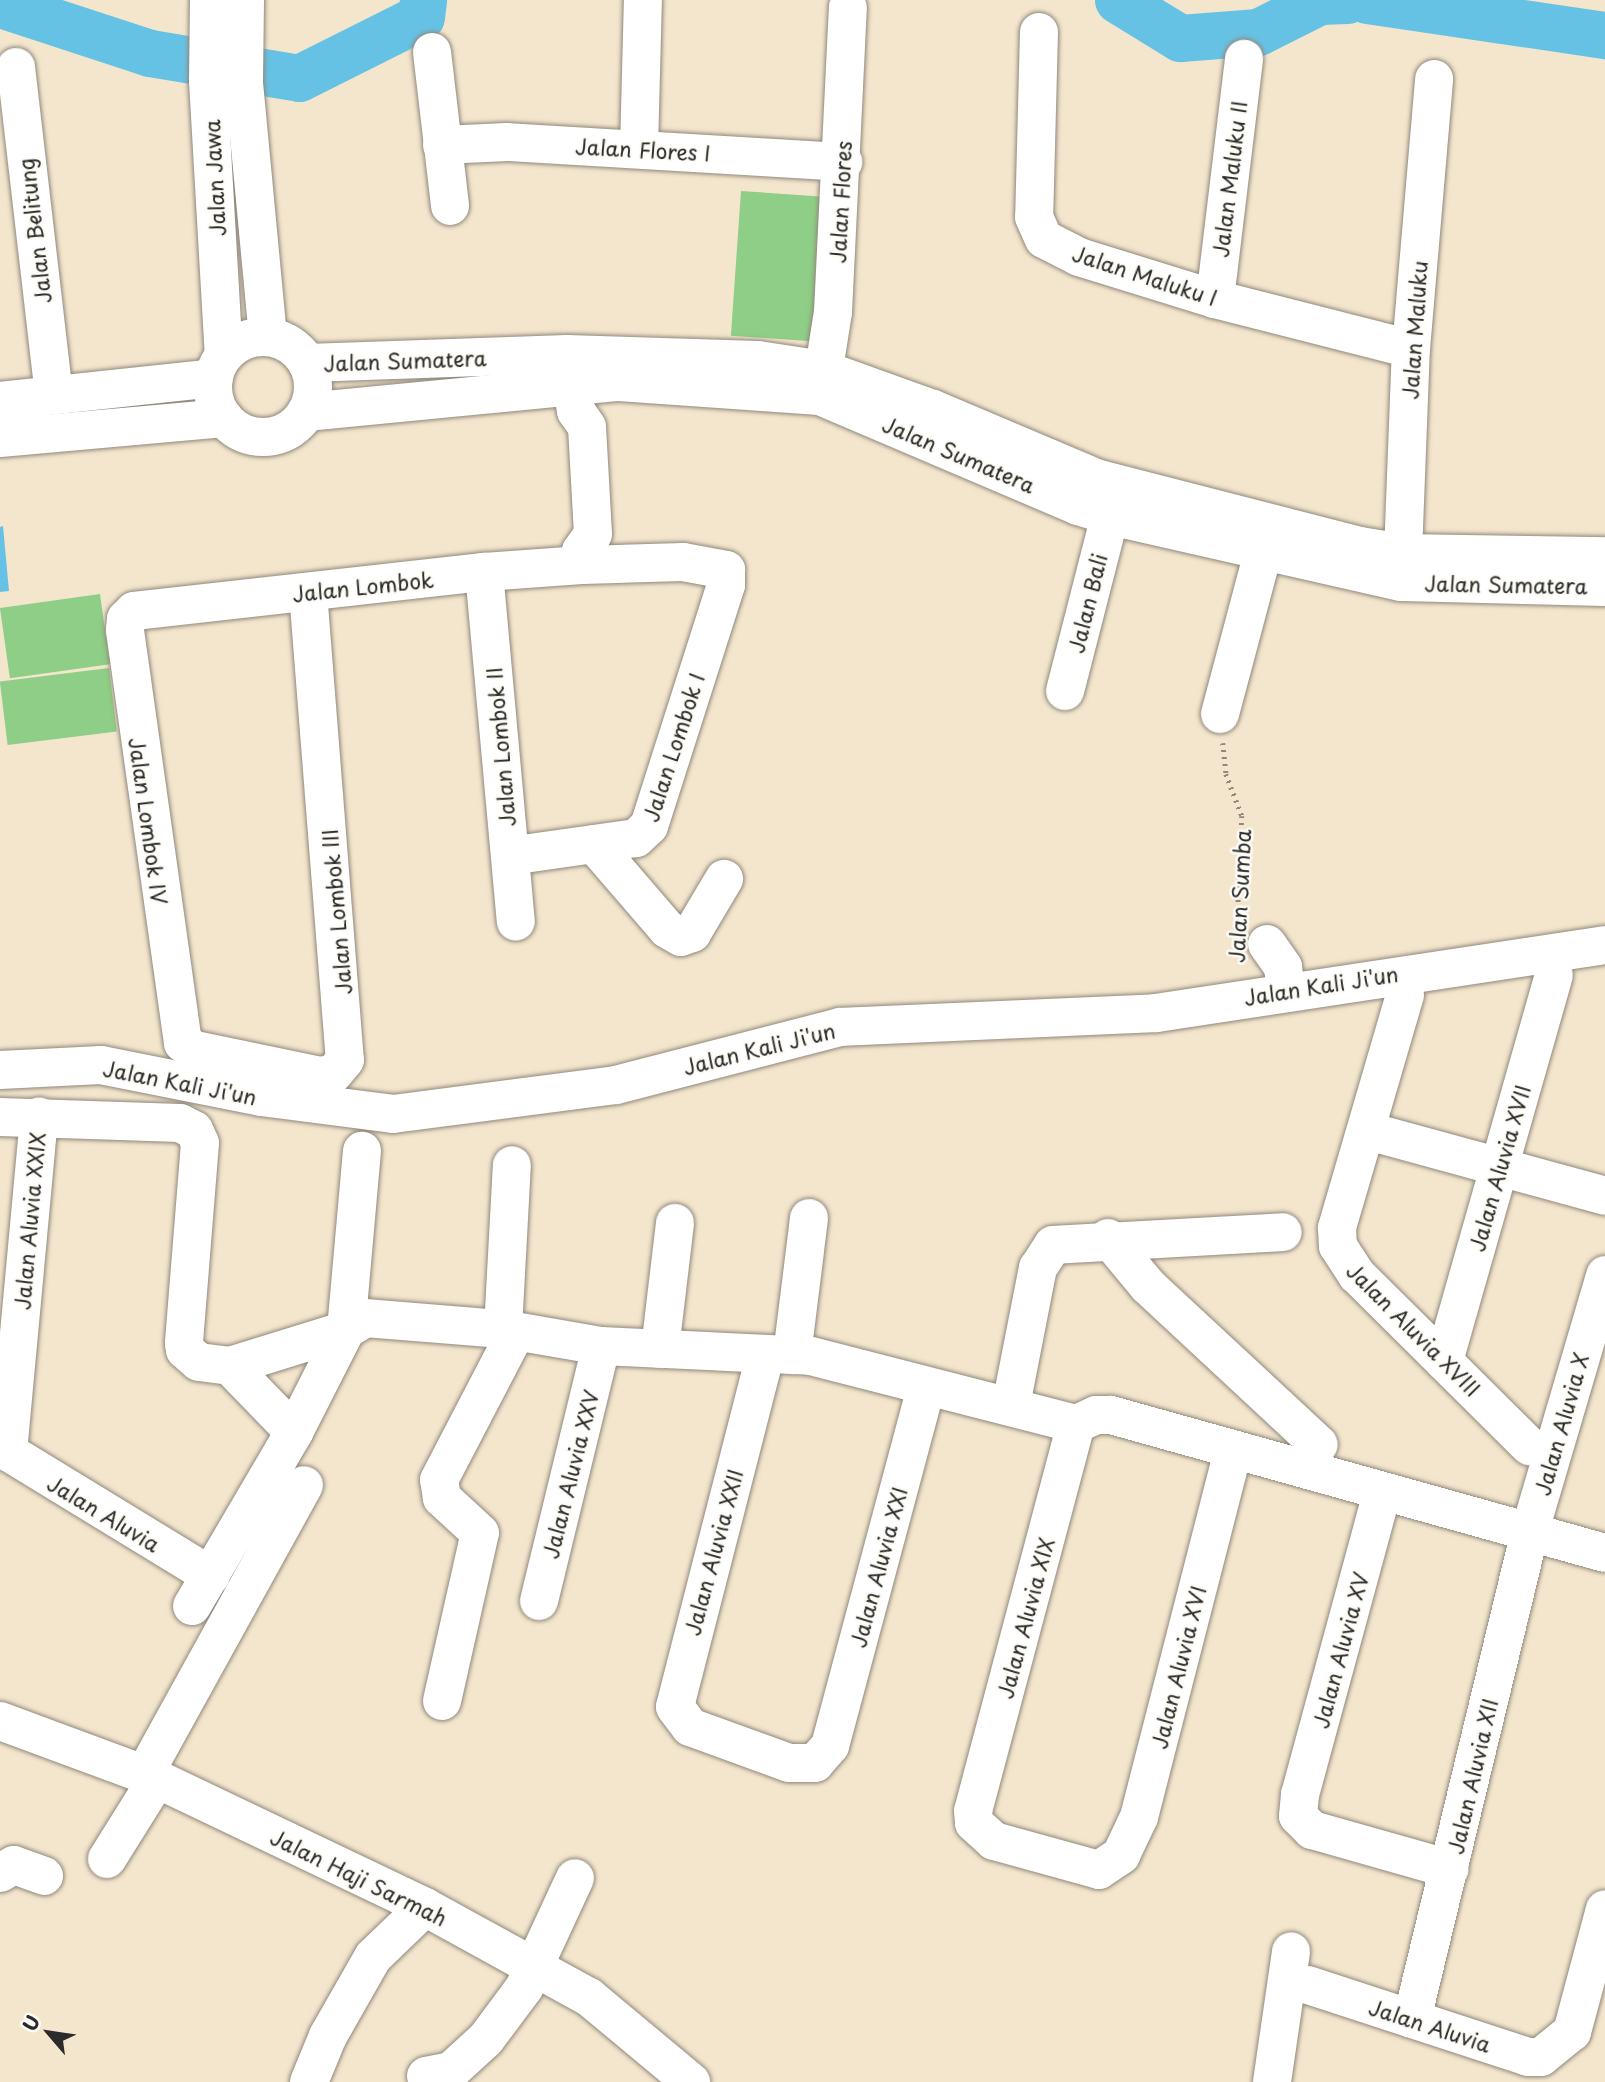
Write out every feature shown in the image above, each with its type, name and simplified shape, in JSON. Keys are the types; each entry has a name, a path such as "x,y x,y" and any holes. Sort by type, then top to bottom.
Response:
{"street":[{"path":"639,149 643,0"},
{"name":"Jalan Flores","path":"822,383 833,312 843,162 848,7"},
{"name":"Jalan Jawa","path":"219,367 227,18"},
{"name":"Jalan Maluku I","path":"1039,32 1034,217 1040,234 1079,257 1215,299 1411,349"},
{"path":"432,52 450,206"},
{"name":"Jalan Maluku II","path":"1215,299 1244,59"},
{"name":"Jalan Belitung","path":"16,67 15,200 54,395"},
{"name":"Jalan Maluku","path":"1402,568 1411,349 1434,79"},
{"name":"Jalan Jawa","path":"226,82 268,337"},
{"name":"Jalan Flores I","path":"442,145 507,142 843,162"},
{"path":"268,337 291,345 307,363 313,388 306,412 286,432 259,438 246,435 223,418 213,392 219,367 244,341 268,337"},
{"name":"Jalan Sumatera","path":"307,363 572,383"},
{"path":"0,401 54,395 219,367"},
{"path":"572,383 567,425 568,535 581,558"},
{"name":"Jalan Sumatera","path":"306,412 572,383 822,383 933,409 1099,479 1402,568 1605,556"},
{"name":"Jalan Sumatera","path":"822,383 1078,506 1110,516 1263,552 1605,587"},
{"path":"0,438 223,418"},
{"name":"Jalan Bali","path":"1065,691 1110,516"},
{"path":"1220,714 1263,552"},
{"name":"Jalan Lombok","path":"144,608 484,572 581,558 683,562 726,570"},
{"name":"Jalan Lombok I","path":"510,856 636,838 649,827 723,595 726,570"},
{"name":"Jalan Lombok II","path":"484,572 516,922"},
{"name":"Jalan Lombok III","path":"183,1043 195,1050 321,1076 334,1073 345,1060 308,592"},
{"name":"Jalan Lombok IV","path":"144,608 130,614 125,630 183,1043"},
{"path":"594,844 667,929 681,937 692,933 724,879"},
{"path":"1252,938 1283,967 1286,990"},
{"name":"Jalan Kali Ji'un","path":"0,1070 101,1065 261,1097 393,1114 616,1085 840,1027 1156,1013 1286,990 1605,945"},
{"name":"Jalan Aluvia XVII","path":"1444,1361 1554,975"},
{"name":"Jalan Aluvia XVIII","path":"1405,995 1368,1131 1337,1227 1341,1256 1529,1446"},
{"path":"0,1117 39,1116 180,1123 199,1136 184,1343 185,1350 199,1362 230,1366 346,1330 365,1318 509,1330 601,1346 811,1356 926,1387 1011,1405 1076,1424 1096,1415 1111,1415 1382,1493 1605,1553"},
{"name":"Jalan Aluvia XXIX","path":"4,1450 39,1116"},
{"path":"1368,1131 1605,1196"},
{"path":"230,1366 294,1432 346,1330 362,1151"},
{"path":"442,1701 480,1533 442,1498 439,1480 509,1330 512,1165"},
{"name":"Jalan Aluvia XXII","path":"809,1218 779,1356 675,1692 680,1719 706,1734 804,1765 815,1763 830,1746"},
{"path":"660,1349 675,1223"},
{"path":"1011,1405 1038,1268 1047,1250 1053,1245 1108,1238 1283,1232"},
{"path":"1108,1238 1175,1313 1319,1445"},
{"name":"Jalan Aluvia X","path":"1529,1534 1605,1275"},
{"name":"Jalan Aluvia XXV","path":"538,1601 601,1346"},
{"name":"Jalan Aluvia XXI","path":"830,1746 926,1387"},
{"name":"Jalan Aluvia XIX","path":"1076,1424 973,1811 974,1824 994,1841 1099,1870"},
{"name":"Jalan Aluvia","path":"4,1450 201,1591 294,1432"},
{"name":"Jalan Aluvia XVI","path":"1099,1870 1121,1855 1139,1817 1233,1450"},
{"path":"107,1859 304,1485"},
{"name":"Jalan Aluvia XV","path":"1382,1493 1297,1807 1302,1824 1312,1830 1450,1869"},
{"name":"Jalan Aluvia XII","path":"1412,2019 1529,1534"},
{"name":"Jalan Haji Sarmah","path":"0,1721 150,1777 425,1907 599,2004 691,2082"},
{"path":"0,1873 14,1865 44,1876"},
{"path":"426,2076 451,2071 486,2039 524,1988 575,1878"},
{"path":"309,2082 328,2036 373,1957 425,1907"},
{"name":"Jalan Aluvia","path":"1308,1985 1528,2057 1552,2052 1576,2022 1605,1909"},
{"path":"1272,2082 1291,1951"}],"path":[{"name":"Jalan Sumba","path":"1220,714 1226,774 1242,816 1252,938"}],"green space":[{"path":"741,191 824,197 814,341 731,336"},
{"path":"100,594 110,664 10,678 0,608"},
{"path":"109,668 117,732 8,745 0,681"}],"water":[{"path":"3,526 9,591 0,592 0,527"}],"waterway":[{"path":"0,4 150,53 299,78 421,17 423,0"},
{"path":"1118,0 1180,38 1258,32 1320,1 1347,0"},
{"path":"1367,0 1605,35"}]}
